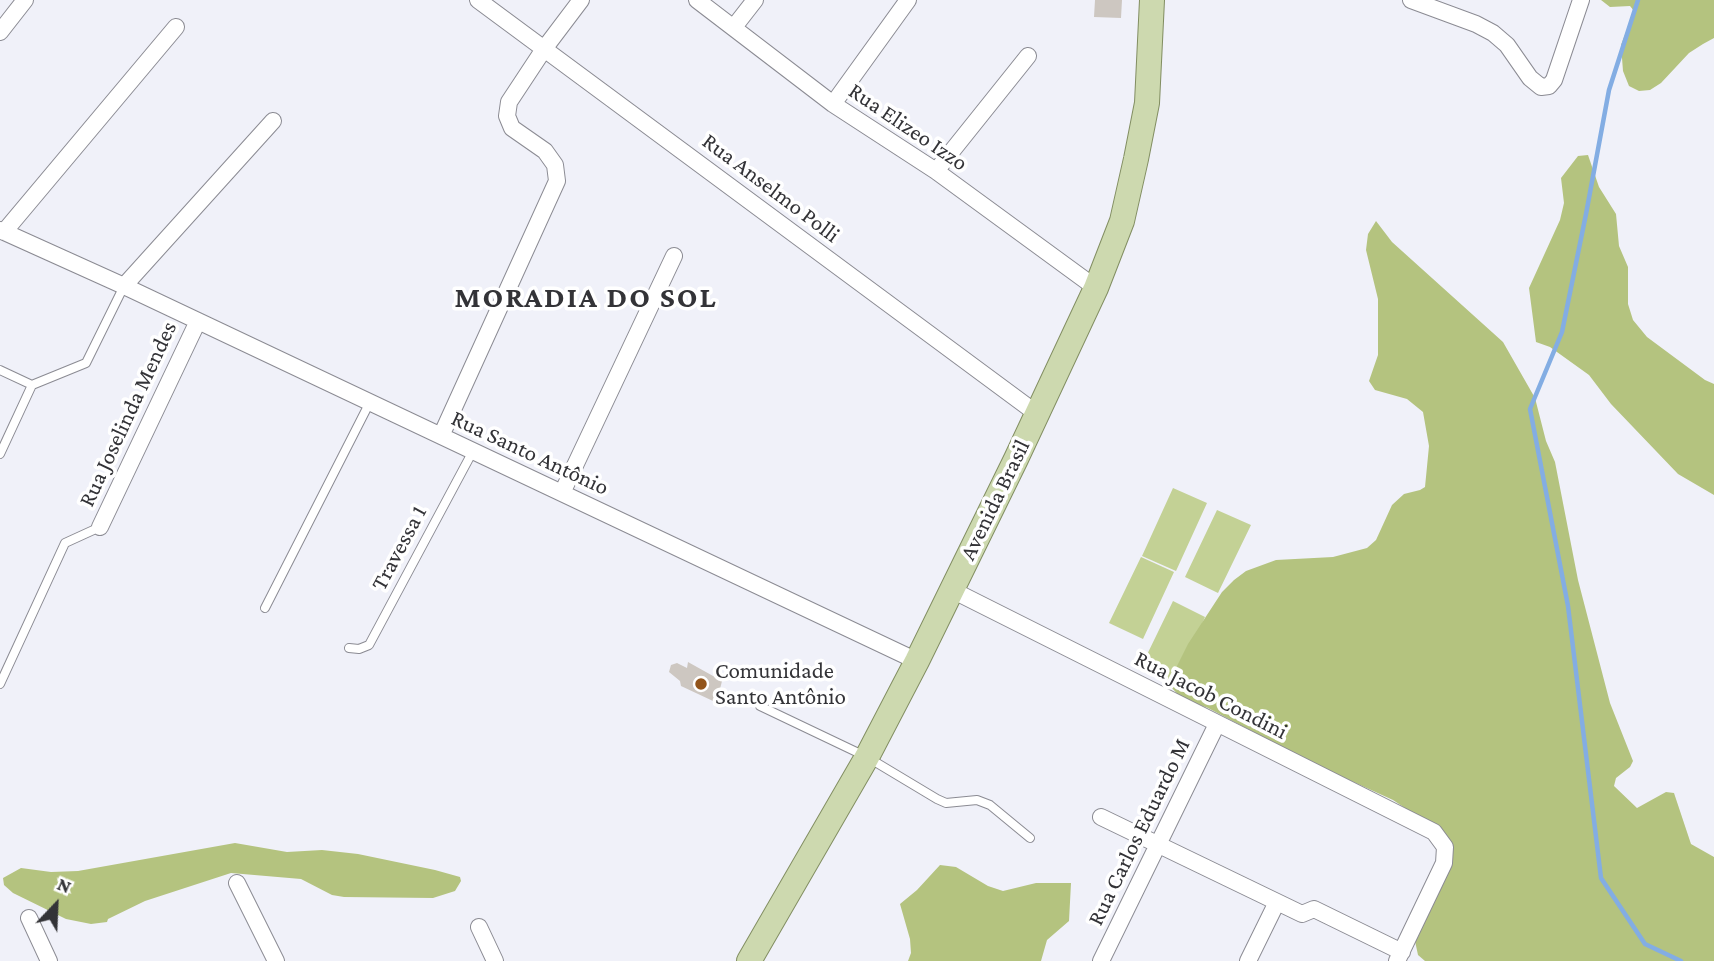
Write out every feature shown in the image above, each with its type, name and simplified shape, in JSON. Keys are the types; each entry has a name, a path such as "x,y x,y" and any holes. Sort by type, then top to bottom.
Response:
{"main road":[{"name":"Avenida Brasil","path":"748,961 867,757 917,661 1096,288 1122,221 1147,103 1151,3"}],"street":[{"path":"0,32 25,0"},
{"name":"Rua Anselmo Polli","path":"478,0 1036,413"},
{"path":"442,436 557,181 555,165 545,151 512,128 506,116 509,102 544,49 582,0"},
{"name":"Rua Elizeo Izzo","path":"697,0 833,104 936,171 1096,288"},
{"path":"734,27 755,0"},
{"path":"833,104 908,0"},
{"path":"1411,0 1493,33 1507,45 1530,78 1541,86 1549,86 1554,80 1581,0"},
{"path":"2,231 176,27"},
{"path":"936,171 1028,56"},
{"path":"124,286 273,121"},
{"name":"Rua Santo Antônio","path":"2,231 124,286 917,661"},
{"path":"562,493 674,256"},
{"name":"Rua Joselinda Mendes","path":"100,527 198,321"},
{"name":"Rua Jacob Condini","path":"952,590 1434,832 1445,847 1444,863 1399,956"},
{"name":"Rua Carlos Eduardo M","path":"1101,961 1217,724"},
{"path":"1101,817 1302,914 1314,909 1399,956"},
{"path":"237,883 276,961"},
{"path":"1248,961 1277,902"},
{"path":"29,918 49,961"},
{"path":"478,927 495,961"}],"lane":[{"path":"0,454 32,385 86,363 124,286"},
{"path":"0,370 32,385"},
{"path":"265,608 370,402"},
{"name":"Travessa 1","path":"349,648 359,649 369,645 473,451"},
{"path":"0,684 65,543 100,527"},
{"path":"760,706 867,757 946,803 976,800 990,804 1030,838"}],"green space":[{"path":"1601,0 1714,0 1714,38 1689,53 1661,83 1650,90 1639,91 1629,86 1623,71 1621,45 1634,11 1630,6 1610,7"},
{"path":"1588,155 1599,187 1616,214 1619,246 1628,267 1628,304 1633,320 1647,337 1714,384 1714,495 1678,474 1611,404 1589,375 1550,347 1536,342 1529,288 1560,220 1564,203 1561,178 1578,156"},
{"path":"1376,221 1392,242 1503,342 1535,398 1546,441 1555,462 1578,580 1610,703 1633,761 1630,767 1616,778 1614,786 1637,808 1666,792 1674,793 1691,844 1714,857 1714,961 1425,961 1418,955 1415,941 1449,857 1441,832 1393,800 1314,764 1208,708 1181,698 1172,688 1174,672 1188,644 1222,592 1234,580 1246,571 1276,560 1333,557 1367,548 1376,540 1392,505 1404,494 1425,487 1429,446 1423,412 1407,399 1375,390 1369,381 1378,355 1378,299 1366,250 1368,234"},
{"path":"1173,488 1207,503 1176,571 1142,556"},
{"path":"1217,510 1251,525 1218,593 1185,577"},
{"path":"1141,557 1174,572 1143,639 1109,623"},
{"path":"1173,601 1205,617 1175,685 1141,667"},
{"path":"235,843 287,852 322,850 358,854 435,870 460,877 461,881 455,891 433,898 344,897 332,895 301,879 231,873 145,901 108,919 107,922 91,924 66,919 13,893 4,885 3,878 21,868 51,872 78,871"},
{"path":"940,865 956,867 988,886 1003,891 1036,883 1071,883 1069,921 1047,940 1041,961 908,961 911,953 910,939 900,904"}],"building":[{"path":"1095,0 1122,0 1121,18 1094,17"},
{"name":"Comunidade Santo Antônio","path":"688,662 722,681 721,695 713,701 681,686 680,681 669,672 671,665 677,663 687,668"}],"waterway":[{"path":"1638,0 1609,90 1562,332 1530,409 1568,606 1601,878 1645,944 1681,961"}],"place":[{"name":"Comunidade Santo Antônio","path":"701,684"}],"district":[{"name":"MORADIA DO SOL","path":"586,298"}]}
